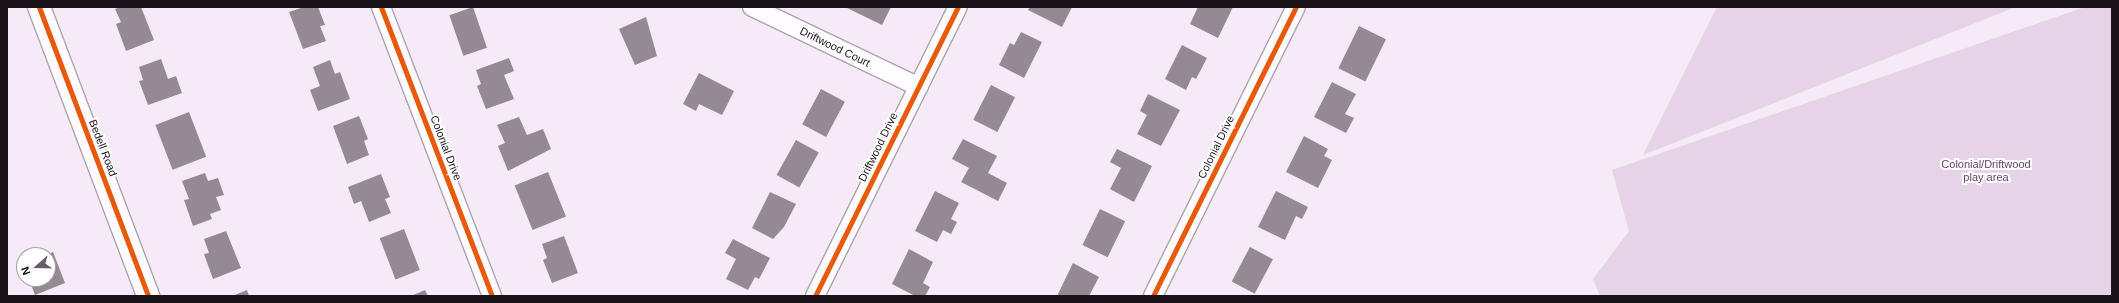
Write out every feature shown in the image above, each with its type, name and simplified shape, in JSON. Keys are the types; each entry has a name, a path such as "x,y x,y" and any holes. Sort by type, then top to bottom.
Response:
{"street":[{"name":"Bedell Road","path":"38,7 148,296"},
{"name":"Colonial Drive","path":"381,7 492,296"},
{"name":"Driftwood Court","path":"752,7 919,87"},
{"name":"Driftwood Drive","path":"815,296 958,7"},
{"name":"Colonial Drive","path":"1154,296 1296,7"}],"green space":[{"path":"1717,7 2016,7 1643,155"},
{"name":"Colonial/Driftwood play area","path":"2085,7 2112,7 2112,296 1600,296 1593,279 1629,231 1612,170"}],"building":[{"path":"120,7 141,7 154,40 126,51 116,24 121,22 115,9"},
{"path":"304,7 318,7 325,25 320,26 326,41 303,49 289,12"},
{"path":"473,7 487,48 463,56 449,15"},
{"path":"845,7 891,7 882,25"},
{"path":"1030,7 1072,7 1062,27 1028,10"},
{"path":"1198,7 1233,7 1218,38 1190,24"},
{"path":"646,17 657,56 635,65 619,29"},
{"path":"1359,26 1386,39 1365,81 1338,68"},
{"path":"1021,32 1042,42 1024,78 999,65 1010,43 1014,45"},
{"path":"1182,45 1207,58 1196,79 1192,77 1186,90 1165,79"},
{"path":"509,58 514,71 504,75 514,99 486,109 477,86 481,84 476,70"},
{"path":"161,59 168,79 176,76 182,93 148,105 139,81 143,80 139,67"},
{"path":"330,60 335,74 340,72 350,99 318,111 310,90 320,86 313,67"},
{"path":"699,73 734,91 722,115 699,104 696,111 683,104"},
{"path":"1332,82 1356,94 1345,114 1354,118 1346,133 1314,117"},
{"path":"991,85 1015,97 997,132 973,120"},
{"path":"821,89 845,102 826,137 802,124"},
{"path":"1148,94 1180,110 1161,146 1137,134 1147,115 1140,111"},
{"path":"189,112 206,157 173,170 155,125"},
{"path":"359,116 368,139 364,141 369,155 347,164 333,126"},
{"path":"519,117 527,135 543,129 551,149 508,171 498,146 505,143 497,125"},
{"path":"1304,136 1328,149 1324,156 1332,160 1318,188 1286,172"},
{"path":"963,139 997,156 988,173 1007,183 998,201 961,182 969,168 952,159"},
{"path":"796,140 819,153 799,188 777,175"},
{"path":"1117,149 1152,166 1134,202 1110,189 1121,168 1110,162"},
{"path":"548,172 566,217 533,230 515,185"},
{"path":"205,173 208,181 218,178 224,195 216,197 221,210 210,214 212,219 193,226 184,200 189,199 182,181"},
{"path":"381,174 390,197 385,199 391,213 369,222 361,201 354,204 348,187"},
{"path":"935,191 959,203 951,219 957,222 951,234 943,230 937,242 915,231"},
{"path":"1276,191 1308,207 1302,219 1296,216 1285,240 1258,227"},
{"path":"770,192 796,204 784,227 773,239 752,228"},
{"path":"1100,209 1125,221 1108,257 1082,245"},
{"path":"404,229 420,270 395,279 380,238"},
{"path":"226,231 241,268 213,279 204,254 209,253 204,239"},
{"path":"564,236 578,273 552,283 543,260 547,258 542,244"},
{"path":"733,239 770,258 759,279 755,277 748,290 726,279 736,259 725,253"},
{"path":"1250,247 1273,259 1255,294 1232,281"},
{"path":"909,249 933,262 923,283 930,287 925,296 915,296 892,284"},
{"path":"56,260 65,283 56,287"},
{"path":"1073,263 1099,277 1089,296 1057,296"},
{"path":"32,287 55,287 35,295"},
{"path":"247,290 249,296 232,296"},
{"path":"425,290 428,296 411,296"}],"cycle path":[{"path":"39,7 148,296"},
{"path":"381,7 492,296"},
{"path":"815,296 958,7"},
{"path":"1153,296 1296,7"}]}
